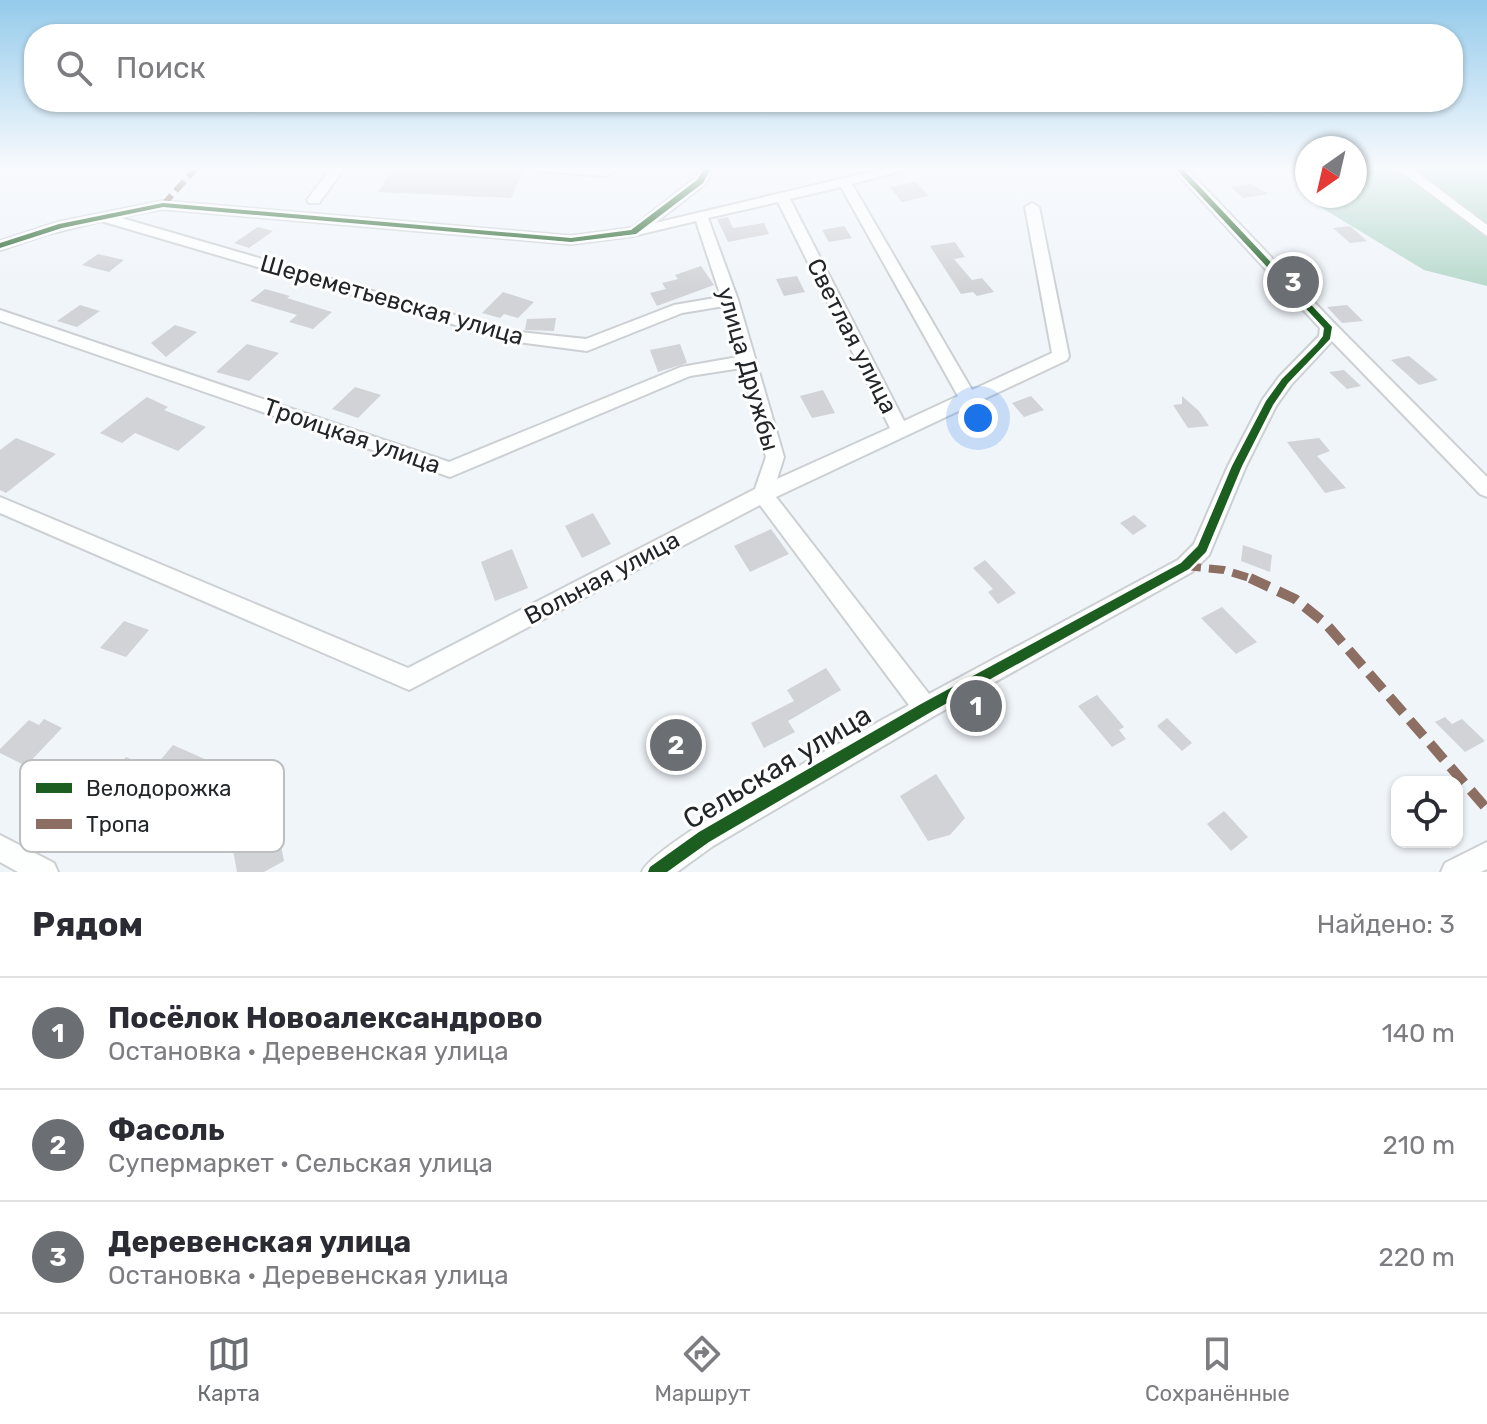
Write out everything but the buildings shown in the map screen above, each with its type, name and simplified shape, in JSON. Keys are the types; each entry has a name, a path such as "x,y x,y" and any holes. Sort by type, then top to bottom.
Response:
{"street":[{"path":"0,246 20,237 101,216 148,208"},
{"path":"194,208 571,240 633,232 739,208"},
{"path":"633,232 665,208"},
{"name":"Светлая улица","path":"787,208 901,432"},
{"path":"859,208 969,400"},
{"name":"Вольная улица","path":"0,505 409,679 763,494 1061,356 1032,208"},
{"path":"1215,208 1487,489"},
{"path":"1455,208 1487,232"},
{"name":"Шереметьевская улица","path":"101,216 510,336 587,345 679,309 730,300"},
{"name":"улица Дружбы","path":"701,217 730,300 775,457 763,494"},
{"name":"Троицкая улица","path":"0,315 450,470 687,371 747,361"},
{"name":"Сельская улица","path":"655,872 704,837 926,708 1185,566 1202,549 1237,466 1269,403 1285,381 1327,337 1328,327"},
{"path":"763,494 926,708"},
{"path":"0,848 45,872"},
{"path":"1454,872 1487,855"}],"green space":[{"path":"1322,208 1487,208 1487,286 1424,270"}],"marked path":[{"path":"1185,566 1243,575 1278,590 1311,611 1326,624 1487,809"}],"cycle path":[{"path":"0,246 59,226 149,208"},
{"path":"194,208 571,240 633,232 665,208"},
{"path":"655,872 704,837 926,708 1185,566 1202,549 1237,466 1269,403 1285,381 1327,337 1328,327 1215,208"}],"place":[{"name":"Деревенская улица","path":"1293,282"},
{"name":"Посёлок Новоалександрово","path":"976,706"},
{"name":"Фасоль","path":"676,745"}]}
